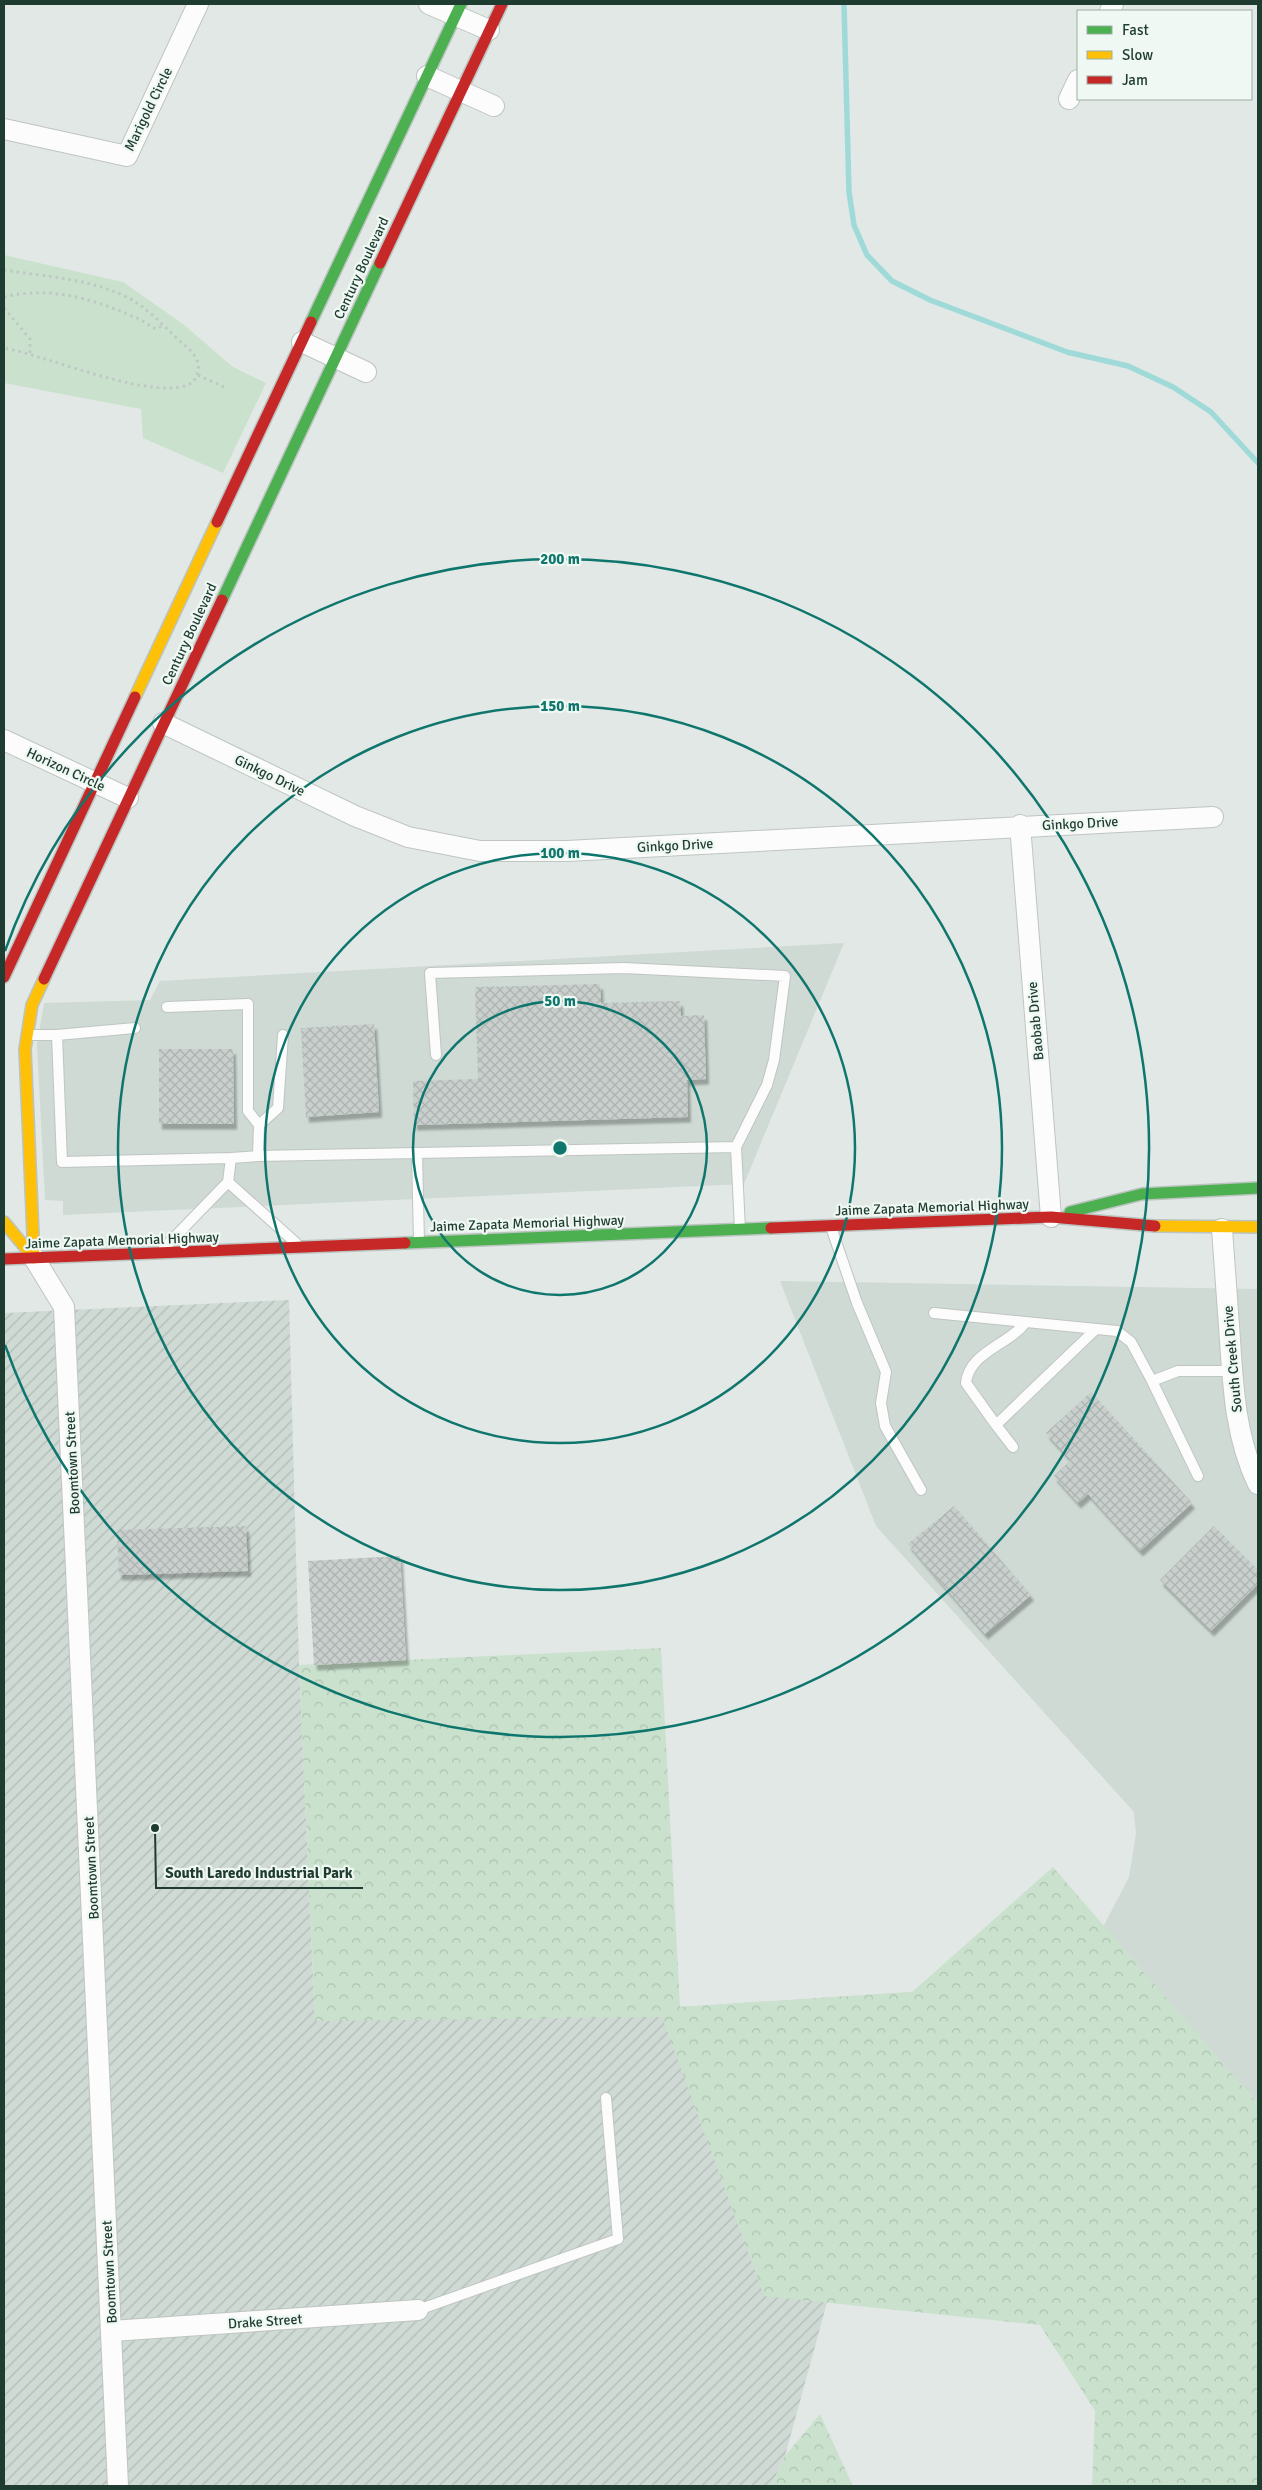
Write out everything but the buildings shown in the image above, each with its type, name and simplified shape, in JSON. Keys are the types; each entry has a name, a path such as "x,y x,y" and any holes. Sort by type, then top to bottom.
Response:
{"street":[{"name":"Marigold Circle","path":"4,129 127,156 198,4"},
{"path":"429,4 459,9 490,30"},
{"name":"Century Boulevard","path":"34,1258 26,1035 32,1005 502,4"},
{"name":"Century Boulevard","path":"4,977 459,9"},
{"path":"427,76 494,106"},
{"path":"1069,99 1077,82"},
{"path":"302,342 366,372"},
{"name":"Ginkgo Drive","path":"164,723 355,816 400,834 480,851 567,851 1020,825 1214,817"},
{"name":"Horizon Circle","path":"4,740 128,798"},
{"name":"Baobab Drive","path":"1020,825 1051,1217"},
{"name":"Jaime Zapata Memorial Highway","path":"1051,1217 1142,1194 1258,1188"},
{"path":"1222,1229 1236,1213"},
{"name":"Jaime Zapata Memorial Highway","path":"4,1260 1051,1217 1145,1227 1222,1229 1258,1227"},
{"path":"4,1222 34,1258"},
{"name":"South Creek Drive","path":"1222,1229 1238,1428 1250,1468 1258,1484"},
{"name":"Boomtown Street","path":"34,1258 64,1307 118,2486"},
{"name":"Drake Street","path":"112,2331 418,2310"}],"lane":[{"path":"436,1055 430,973 624,968 785,976 770,1077 736,1147 740,1230"},
{"path":"168,1008 248,1004 248,1111 259,1124 258,1156"},
{"path":"26,1035 57,1035 135,1028"},
{"path":"57,1035 62,1162 258,1156 736,1147"},
{"path":"259,1124 278,1108 283,1035"},
{"path":"417,1154 419,1242"},
{"path":"158,1253 228,1182 231,1158"},
{"path":"228,1182 301,1247"},
{"path":"830,1226 857,1303 886,1372 881,1403 885,1426 921,1490"},
{"path":"934,1313 1117,1331 1131,1342 1198,1476"},
{"path":"1013,1447 966,1383 967,1374 973,1364 1026,1322"},
{"path":"996,1425 1096,1329"},
{"path":"1152,1381 1178,1371 1232,1370"},
{"path":"418,2310 618,2239 606,2098"}],"path":[{"path":"4,270 58,278 119,293 141,306 197,358 198,375 193,382 180,388 137,386 30,353 4,348"},
{"path":"4,297 24,292 54,293 91,299 137,318 152,327 162,326"},
{"path":"4,308 30,339 30,353"},
{"path":"198,375 226,388"}],"shaded area":[{"path":"844,943 744,1184 63,1215 63,1201 45,1200 37,1045 44,1003 150,1000 160,981"},
{"path":"780,1281 1258,1289 1258,2104 1103,1927 1129,1877 1136,1834 1134,1812 876,1526"},
{"path":"289,1300 299,1665 315,2021 680,2007 912,1992 785,2456 771,2486 4,2486 4,1313"}],"green space":[{"path":"4,255 123,282 183,324 233,367 266,383 223,473 143,438 141,409 4,383"},
{"path":"661,1648 680,2007 912,1992 1053,1867 1258,2104 1258,2486 1092,2486 1095,2411 1040,2325 764,2296 662,2017 315,2021 299,1665"},
{"path":"820,2414 853,2486 771,2486 785,2456"}],"waterway":[{"path":"844,4 849,192 854,225 867,255 892,281 930,300 1067,352 1128,366 1173,387 1211,412 1258,463"}],"traffic: fast":[{"path":"311,322 461,4"},
{"path":"222,600 380,263"},
{"path":"1070,1212 1142,1194 1258,1188"},
{"path":"405,1243 771,1228"}],"traffic: slow":[{"path":"135,697 217,522"},
{"path":"34,1258 25,1049 32,1005 44,979"},
{"path":"4,1222 34,1258"},
{"path":"1155,1226 1258,1227"}],"traffic: jam":[{"path":"380,263 502,4"},
{"path":"217,522 311,322"},
{"path":"44,979 222,600"},
{"path":"4,977 135,697"},
{"path":"771,1228 1051,1217 1155,1226"},
{"path":"4,1259 405,1243"}],"place":[{"name":"South Laredo Industrial Park","path":"155,1828"}]}
